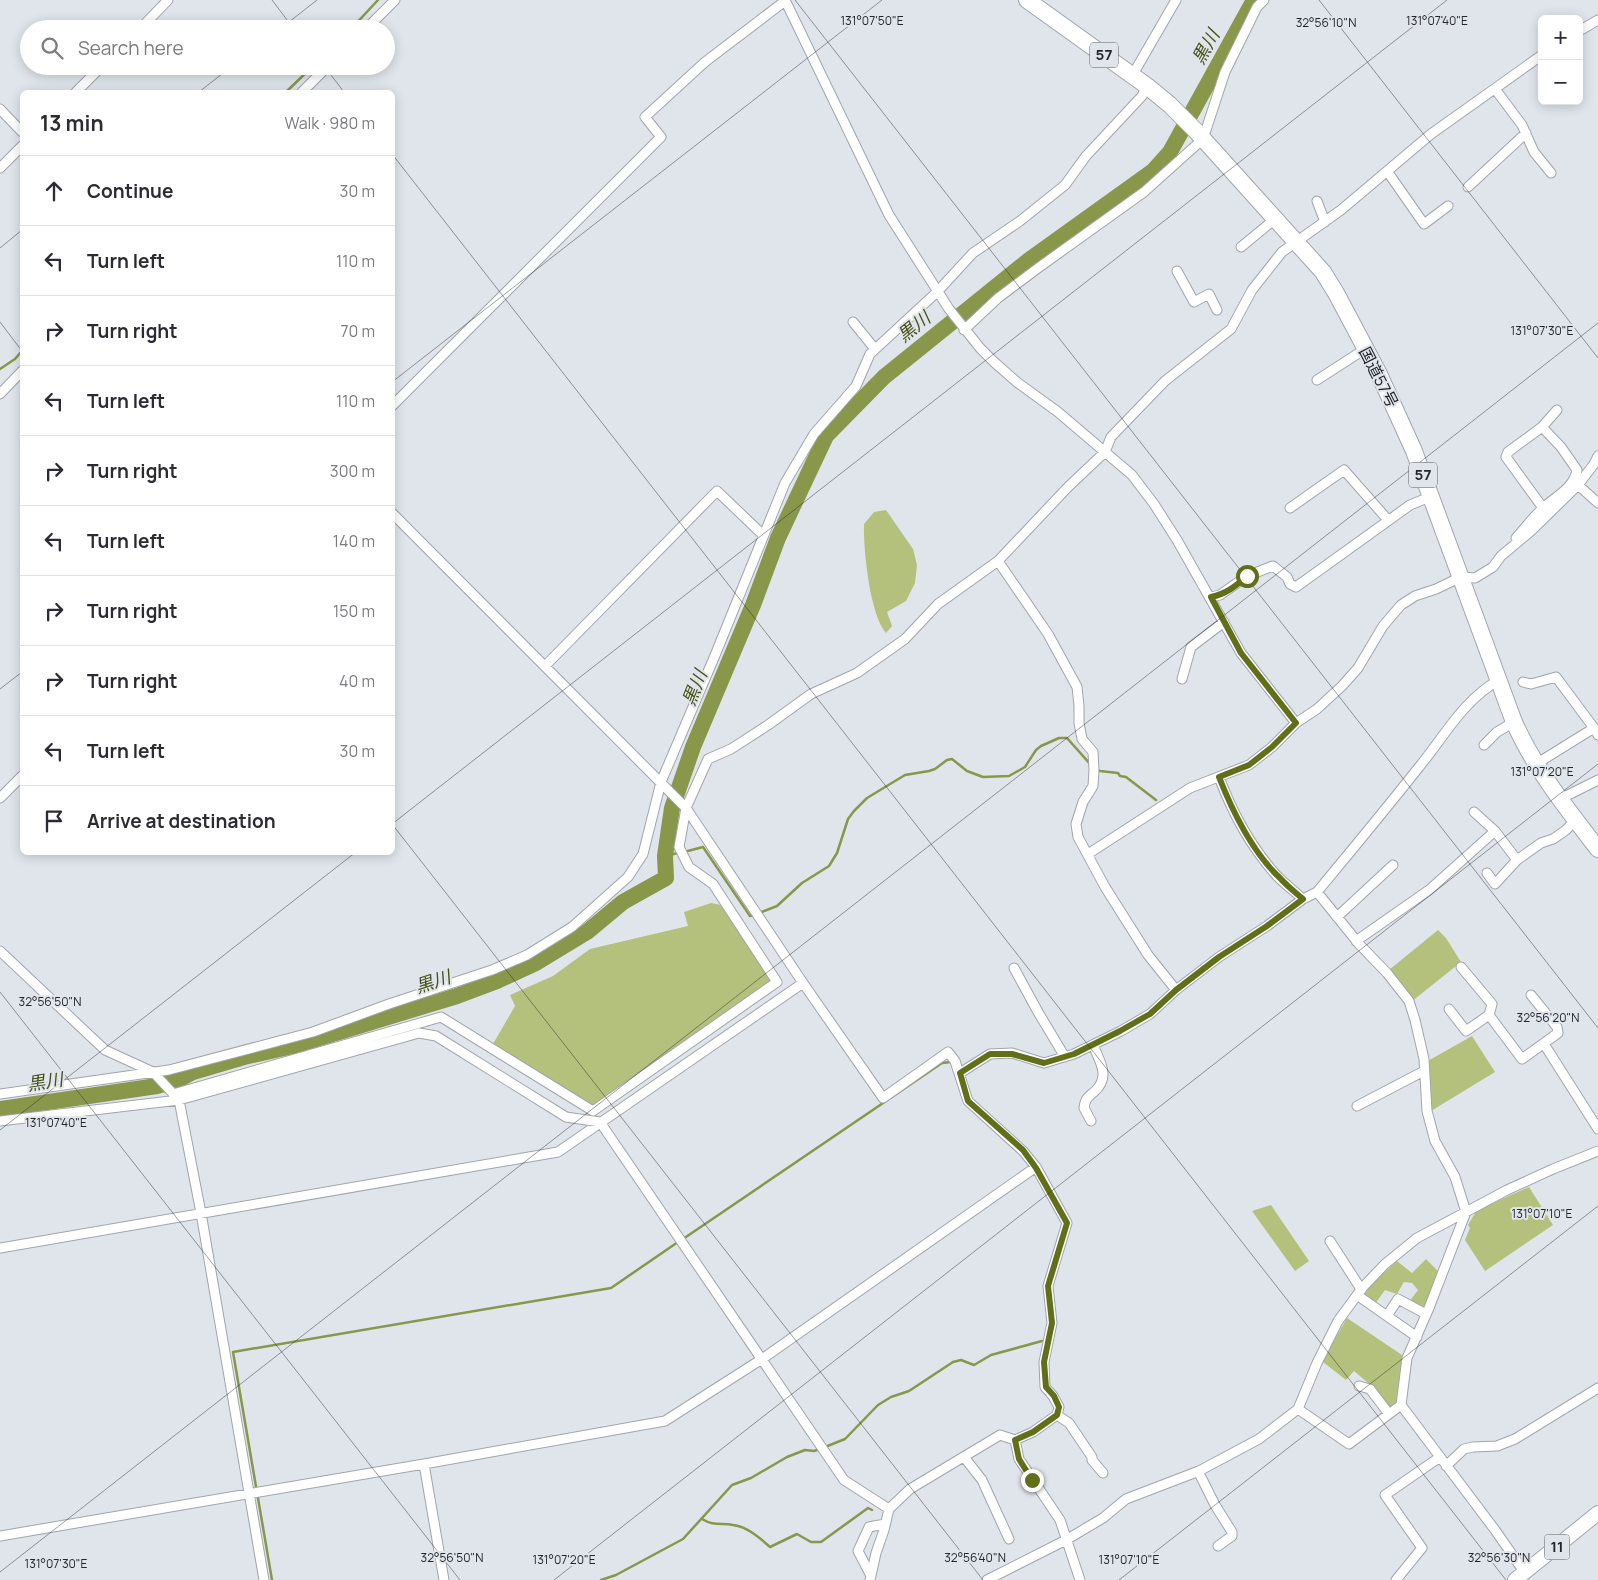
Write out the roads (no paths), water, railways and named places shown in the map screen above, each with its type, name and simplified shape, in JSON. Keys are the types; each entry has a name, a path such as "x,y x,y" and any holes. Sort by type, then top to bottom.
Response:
{"highway":[{"name":"国道57号","path":"1028,0 1147,86 1178,112 1323,272 1391,398 1414,451 1514,722 1536,764 1598,849"}],"main road":[{"name":"11","path":"1520,1577 1598,1513"}],"street":[{"path":"149,20 168,0"},
{"path":"375,20 395,0"},
{"path":"1132,76 1176,0"},
{"path":"964,330 998,298 1144,192 1200,135 1225,72 1253,15 1264,0"},
{"path":"395,403 661,137 645,117 704,62 785,1 889,215 949,309 964,330 994,362 1018,383 1058,412 1132,475 1178,540 1241,653 1296,723"},
{"path":"1583,28 1598,20"},
{"path":"176,1097 440,1017 594,1111 778,982 713,884 689,867 679,847 686,808 708,759 731,748 768,725 811,694 858,673 905,639 938,604 998,561 1068,486 1105,452 1111,437 1165,381 1231,329 1252,290 1282,252 1325,222 1431,134 1538,58"},
{"path":"78,90 93,75"},
{"path":"304,90 319,75"},
{"path":"0,1094 169,1070 313,1032 389,1004 461,981 527,955 572,927 628,877 643,854 661,782 716,654 785,483 814,434 856,386 870,354 937,292 974,254 1020,221 1064,185 1086,156 1142,96 1147,86"},
{"path":"1495,89 1522,125 1534,152 1551,173"},
{"path":"0,109 20,130"},
{"path":"1468,186 1484,174 1526,133"},
{"path":"0,168 20,148"},
{"path":"1387,171 1424,224 1448,206"},
{"path":"1316,201 1325,222"},
{"path":"1241,247 1275,218"},
{"path":"1177,271 1194,302 1209,294 1217,310"},
{"path":"851,335 856,325 875,349"},
{"path":"1317,380 1365,349"},
{"path":"0,394 20,373"},
{"path":"1543,508 1506,457 1508,452 1542,427 1557,410"},
{"path":"1088,854 1183,792 1249,765 1272,747 1296,723 1317,709 1358,668 1383,626 1401,605 1415,596 1436,589 1461,577 1475,578 1493,567 1543,508 1575,479 1577,470 1561,447 1542,427"},
{"path":"1502,556 1578,486 1597,462"},
{"path":"1290,508 1344,470 1388,520"},
{"path":"1578,486 1598,504"},
{"path":"544,666 717,491 763,535"},
{"path":"1211,597 1230,590 1247,576 1273,566 1286,577 1290,584 1296,587 1410,505 1432,496"},
{"path":"395,516 686,808 803,983 883,1098 948,1052 956,1061 968,1101 1023,1150 1036,1168 1067,1223 1048,1286 1052,1323 1044,1362 1046,1387 1054,1396 1059,1407 1057,1415 1033,1432 1015,1440 1000,1435 910,1489 888,1509 870,1577"},
{"path":"998,561 1048,634 1077,687 1082,739 1093,752 1094,770 1093,786 1084,802 1076,824 1078,836 1105,887 1148,954 1176,990"},
{"path":"1182,678 1191,647 1224,622"},
{"path":"1523,682 1531,684 1556,677 1596,731 1536,764"},
{"path":"960,1073 990,1054 1012,1054 1044,1063 1065,1057 1150,1014 1176,990 1219,957 1267,926 1303,899 1317,892 1421,766 1459,714 1478,694 1499,680"},
{"path":"1484,745 1497,732 1514,722"},
{"path":"1219,777 1228,801 1240,824 1266,862 1279,878 1303,899"},
{"path":"0,798 20,778"},
{"path":"1560,799 1598,780"},
{"path":"1474,812 1495,831 1517,860"},
{"path":"1487,874 1495,884 1517,860 1541,843 1553,839 1576,820"},
{"path":"1356,941 1428,890 1495,831"},
{"path":"1337,918 1393,865"},
{"path":"1317,892 1356,941 1409,1001 1416,1020 1424,1059 1427,1111 1435,1141 1455,1177 1466,1212 1407,1358 1401,1405 1495,1530 1520,1577"},
{"path":"0,950 105,1050 154,1072 176,1097 201,1213 264,1580"},
{"path":"1449,1009 1466,1031 1489,1015 1492,1004 1461,967"},
{"path":"1014,968 1065,1057"},
{"path":"0,1248 558,1152 803,983"},
{"path":"1489,1015 1522,1059 1558,1034 1557,1027 1531,995"},
{"path":"0,1121 176,1097 419,1033 436,1036 566,1117 600,1122 844,1480 888,1509"},
{"path":"1544,1044 1598,1129"},
{"path":"1091,1121 1084,1108 1085,1100 1099,1088 1104,1078 1104,1070 1092,1045"},
{"path":"1357,1106 1424,1071"},
{"path":"987,1580 1066,1540 1103,1518 1126,1499 1198,1471 1259,1439 1298,1409 1317,1363 1338,1321 1359,1292 1385,1264 1416,1238 1546,1172 1598,1151"},
{"path":"0,1536 665,1421 762,1359 1036,1168"},
{"path":"1330,1241 1359,1292 1386,1316 1417,1336"},
{"path":"1386,1316 1398,1299 1426,1314"},
{"path":"1359,1386 1370,1389 1389,1414"},
{"path":"1446,1466 1464,1449 1506,1444 1598,1388"},
{"path":"1298,1409 1349,1444 1401,1405"},
{"path":"1057,1415 1069,1423 1092,1457 1092,1460 1103,1473"},
{"path":"1015,1440 1019,1459 1060,1520 1080,1580"},
{"path":"964,1457 982,1480 1009,1539"},
{"path":"1396,1580 1422,1548 1385,1495 1440,1457"},
{"path":"424,1464 444,1580"},
{"path":"1198,1471 1215,1505 1232,1532 1232,1536 1218,1546"},
{"path":"870,1577 858,1551 869,1527 885,1524"}],"waterway":[{"path":"359,20 378,0"},
{"name":"黒川","path":"0,1109 157,1086 176,1081 193,1072 244,1057 293,1046 457,996 497,981 536,963 587,932 623,902 666,878 665,856 672,808 693,747 753,605 778,538 826,436 884,377 1029,260 1153,171 1170,152 1254,0"},
{"path":"288,90 304,75"},
{"path":"0,369 20,353"},
{"path":"759,913 777,906 802,883 829,866 837,853 848,819 854,811 867,798 905,775 935,769 947,760 952,759 967,771 983,777 1009,776 1025,767 1036,750 1041,746 1059,738 1067,738 1091,765"},
{"path":"1097,769 1118,773 1120,776 1126,777 1156,800"},
{"path":"684,852 703,847 750,916 754,915"},
{"path":"665,856 678,853"},
{"path":"683,1239 942,1063 950,1062"},
{"path":"272,1580 233,1352 611,1288 678,1242"},
{"path":"825,1447 845,1439 878,1405 891,1397 909,1391 953,1362 961,1360 974,1365 991,1355 1042,1341"},
{"path":"601,1580 616,1575 683,1539 732,1485 751,1478 787,1457 805,1450 814,1451 820,1449"},
{"path":"702,1519 713,1523 744,1528 770,1547 797,1534 811,1542 821,1542 868,1508 872,1510"}]}
